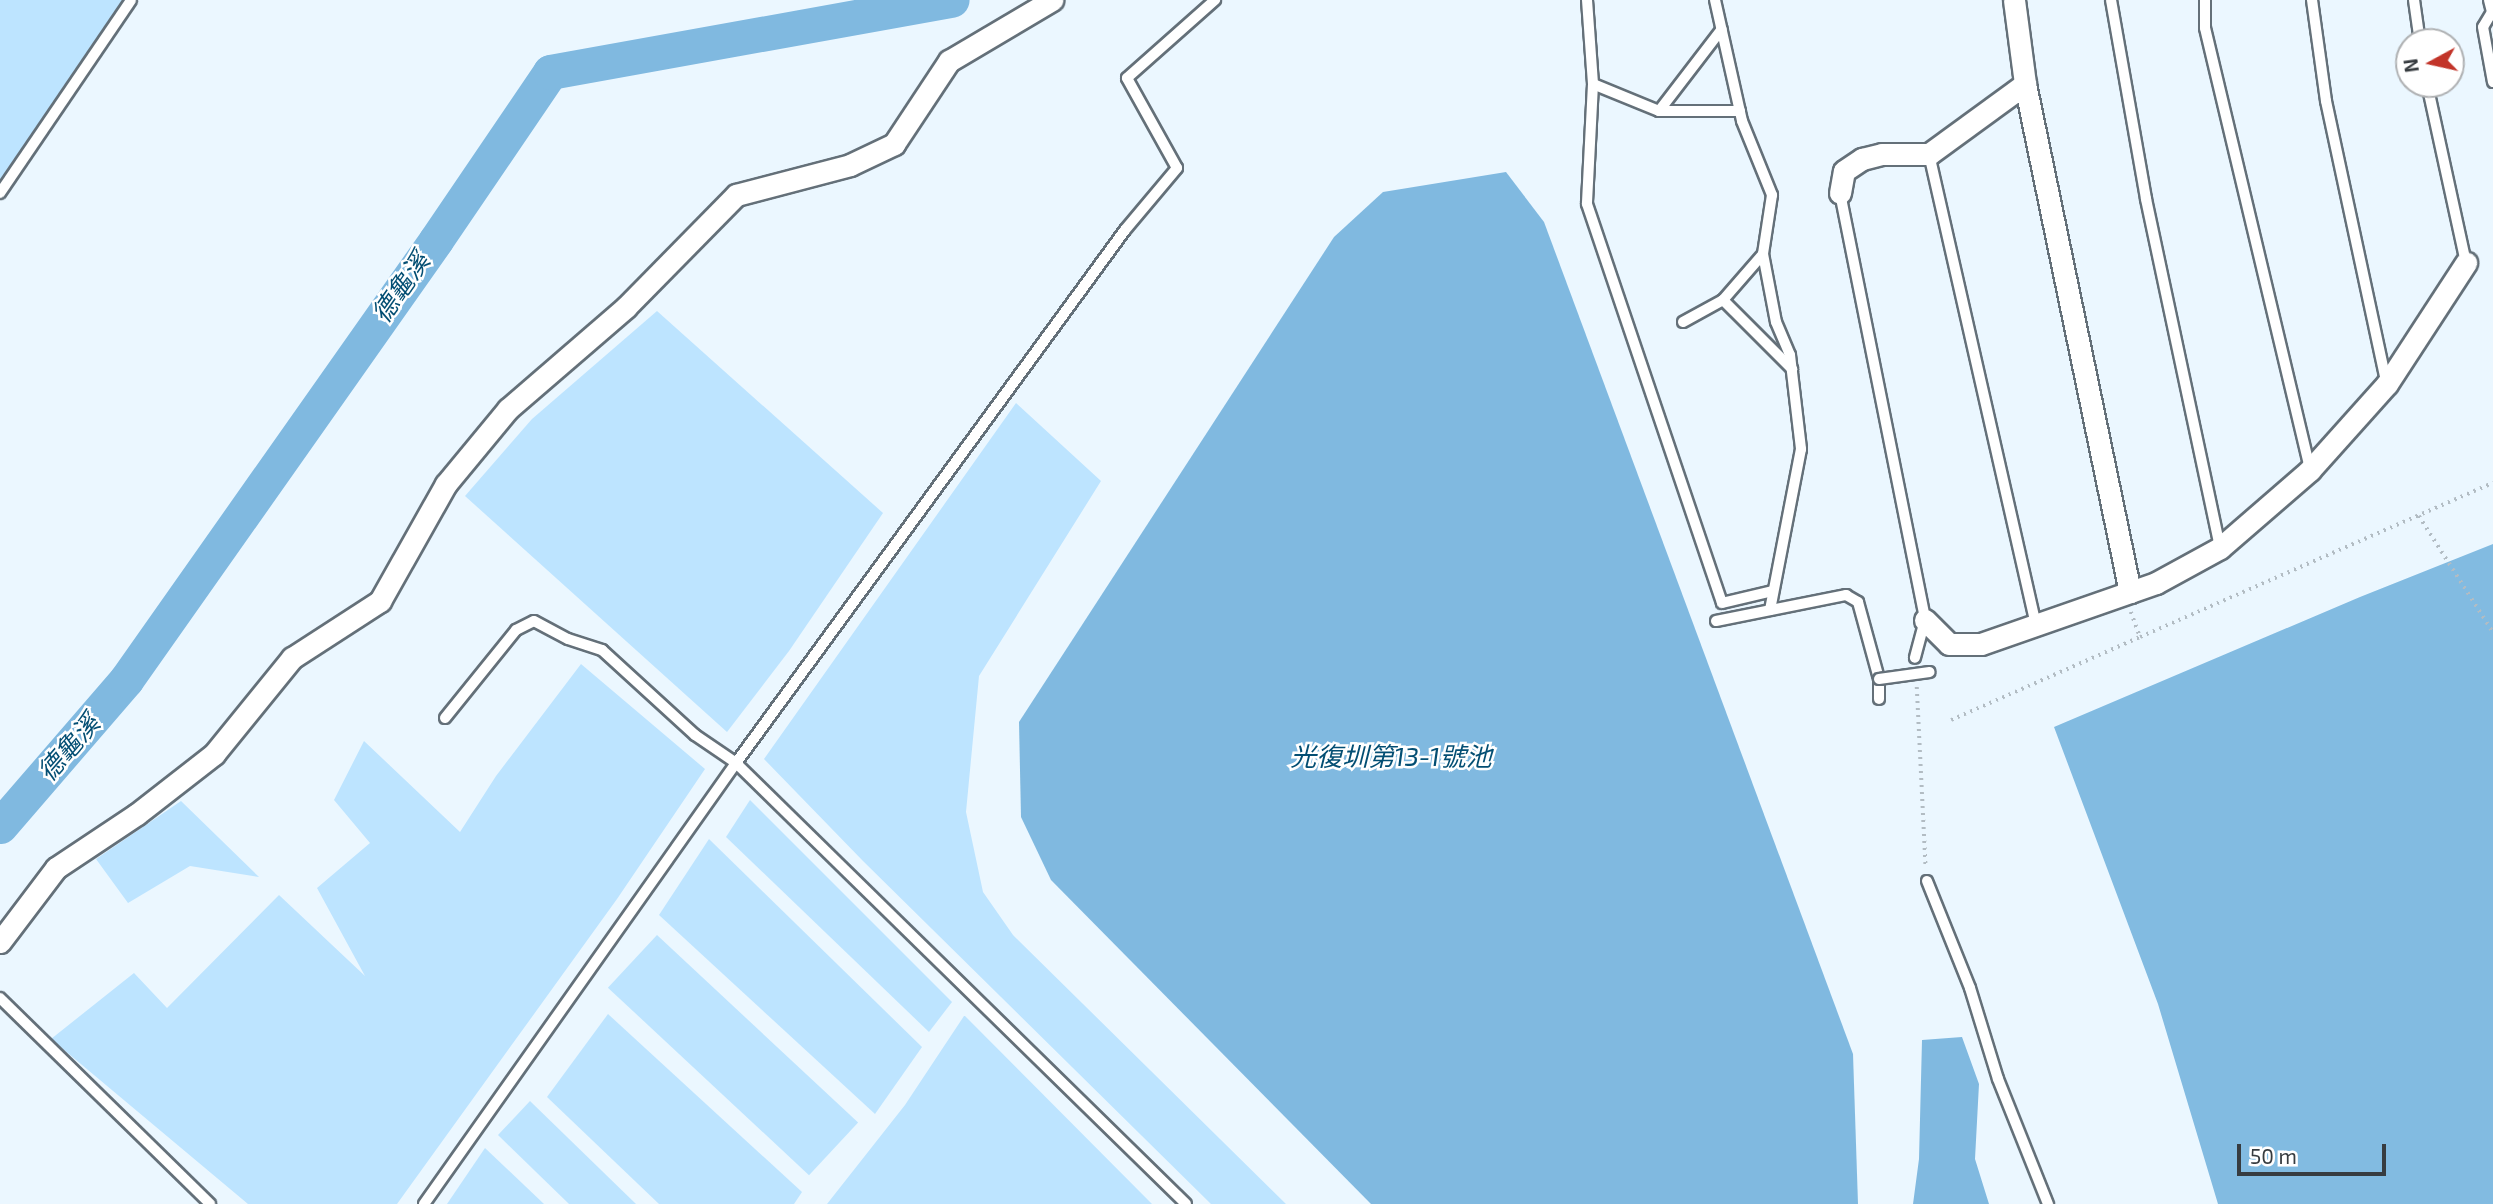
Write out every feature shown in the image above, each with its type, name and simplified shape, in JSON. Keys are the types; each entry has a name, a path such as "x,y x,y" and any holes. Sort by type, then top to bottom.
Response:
{"street":[{"path":"0,942 56,868 136,814 214,754 292,658 380,601 446,484 508,409 626,307 736,195 850,165 894,144 949,61 1052,0"},
{"path":"2014,0 2025,84 2130,592"},
{"path":"1840,193 1844,171 1862,159 1882,155 1929,154 2025,84"},
{"path":"1925,620 1948,644 1981,644 2156,583 2220,548 2310,470 2386,384 2466,263"}],"lane":[{"path":"0,193 131,0"},
{"path":"424,1204 736,763 1125,230 1177,168 1127,78 1215,0"},
{"path":"1587,0 1593,84 1587,204 1722,603 1773,592"},
{"path":"1715,0 1740,111 1772,195 1763,254 1776,322 1790,355 1801,449 1770,610"},
{"path":"2111,0 2146,199 2220,548"},
{"path":"2205,0 2205,28 2310,470"},
{"path":"2312,0 2326,102 2386,384"},
{"path":"2414,0 2418,28"},
{"path":"2489,0 2492,12 2483,27 2493,82"},
{"path":"1660,111 1722,29"},
{"path":"1593,84 1660,111 1740,111"},
{"path":"2430,98 2466,263"},
{"path":"1929,154 2036,625"},
{"path":"1840,193 1925,620 1915,658"},
{"path":"1683,322 1723,300 1763,254"},
{"path":"1723,300 1792,369"},
{"path":"1716,621 1833,596 1846,596 1858,602 1879,679 1879,699"},
{"path":"445,718 516,630 534,621 568,639 602,650 695,735 736,763 1186,1204"},
{"path":"1879,679 1930,672"},
{"path":"1927,881 1970,988 1998,1079 2048,1204"},
{"path":"0,998 210,1204"}],"path":[{"path":"1951,720 2493,483"},
{"path":"2418,516 2493,632"},
{"path":"2130,592 2130,615 2140,637"},
{"path":"1915,658 1927,881"}],"shaded area":[{"path":"0,0 131,0 0,193"},
{"path":"657,311 883,513 789,651 727,732 465,496 532,419"},
{"path":"1016,403 1101,481 979,676 966,812 983,892 1013,935 1286,1204 1211,1204 863,861 764,759"},
{"path":"2493,544 2493,1204 2218,1204 2158,1004 2054,727 2360,597"},
{"path":"581,664 705,769 617,899 397,1204 248,1204 51,1039 134,973 167,1008 279,895 365,976 317,888 370,843 334,800 364,741 460,832 496,776"},
{"path":"750,800 952,1002 929,1032 726,837"},
{"path":"181,801 259,877 190,866 128,903 96,859"},
{"path":"709,839 922,1047 875,1114 659,915"},
{"path":"657,935 858,1123 809,1175 608,988"},
{"path":"608,1014 802,1192 794,1204 659,1204 547,1097"},
{"path":"964,1016 1152,1204 827,1204 905,1105"},
{"path":"530,1101 636,1204 569,1204 498,1135"},
{"path":"485,1148 544,1204 447,1204"}],"water":[{"name":"光復圳第13-1號池","path":"1506,172 1544,222 1853,1054 1858,1204 1371,1204 1051,880 1021,817 1019,722 1334,237 1383,192"},
{"path":"1962,1037 1979,1084 1975,1159 1989,1204 1913,1204 1919,1159 1922,1040"}],"waterway":[{"name":"德龜溪","path":"0,826 126,680 436,240 550,72 952,0"}]}
